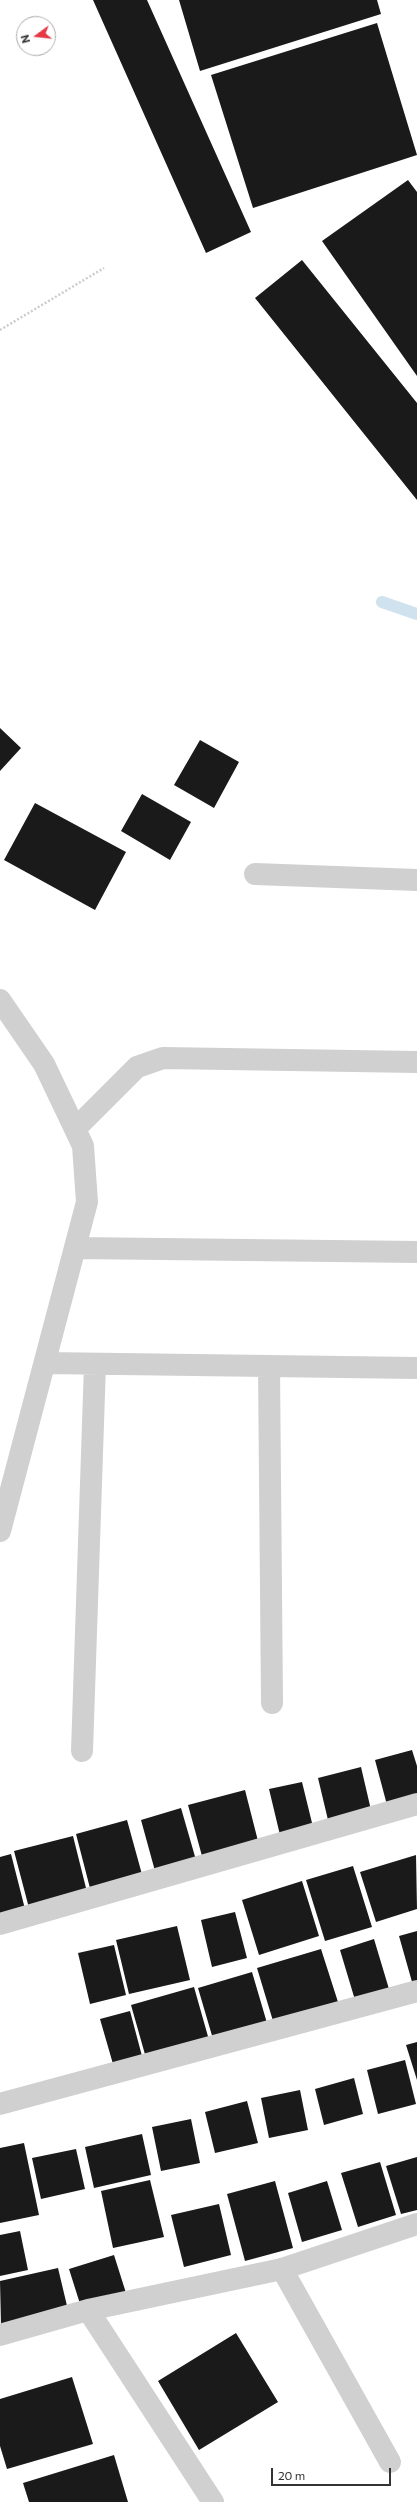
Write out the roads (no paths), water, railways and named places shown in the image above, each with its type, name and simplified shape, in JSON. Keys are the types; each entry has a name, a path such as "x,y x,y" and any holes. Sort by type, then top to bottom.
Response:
{"street":[{"path":"255,874 417,880"},
{"path":"0,1000 44,1064 83,1146 87,1202 0,1530"},
{"path":"75,1129 137,1067 163,1058 417,1062"},
{"path":"76,1248 417,1252"},
{"path":"45,1364 417,1368"},
{"path":"82,1751 95,1364"},
{"path":"269,1366 272,1703"},
{"path":"0,1924 417,1804"},
{"path":"0,2104 417,1991"},
{"path":"0,2335 88,2310 282,2269 417,2224"},
{"path":"282,2269 390,2462"},
{"path":"88,2310 213,2502"}],"waterway":[{"path":"382,602 417,614"}]}
